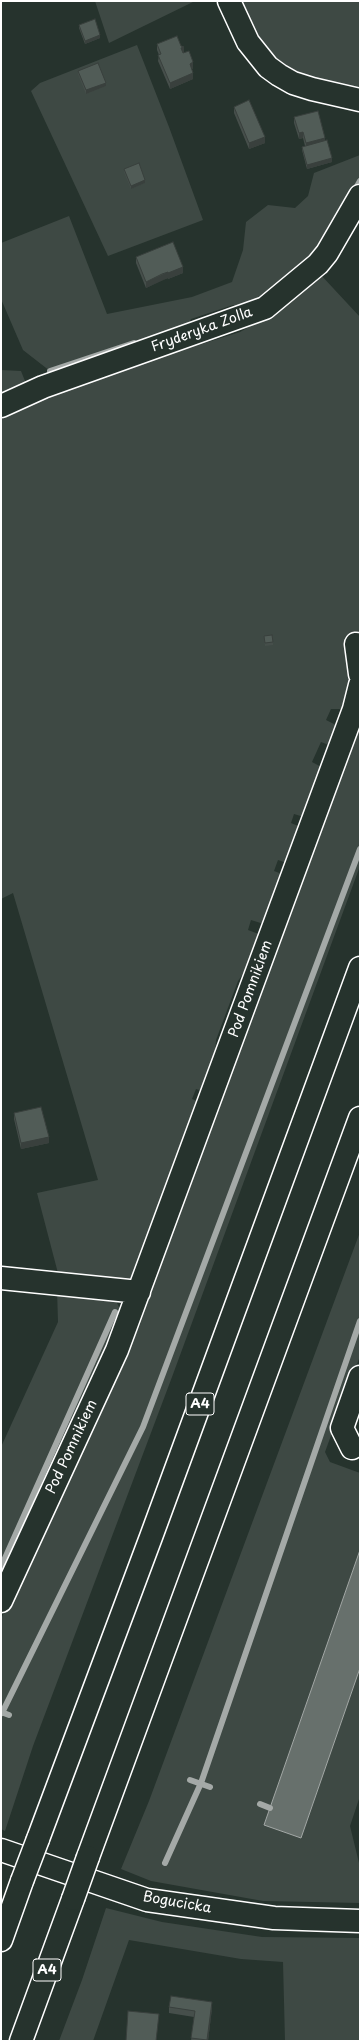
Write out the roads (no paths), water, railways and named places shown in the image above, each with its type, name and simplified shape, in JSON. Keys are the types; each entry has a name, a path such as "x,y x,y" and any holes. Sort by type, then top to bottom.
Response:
{"main road":[{"path":"229,1 248,42 268,67 293,83 360,100"},
{"name":"Fryderyka Zolla","path":"1,406 43,387 265,308 275,302 318,264 328,253 360,196"},
{"path":"356,644 360,674"},
{"name":"Pod Pomnikiem","path":"1,1601 117,1350 354,710 360,685"},
{"name":"A4","path":"1,1940 149,1545 360,968"},
{"name":"A4","path":"21,2041 360,1118"},
{"path":"1,1278 139,1292"},
{"path":"352,1448 342,1428 360,1377"},
{"name":"Bogucicka","path":"1,1850 147,1900 274,1918 360,1922"}],"waterway":[{"path":"354,192 360,181"},
{"path":"50,371 134,343"},
{"path":"2,1713 143,1427 360,849"},
{"path":"1,1567 115,1312"},
{"path":"165,1863 201,1783 360,1321"},
{"path":"1,1712 9,1715"},
{"path":"190,1780 210,1787"},
{"path":"260,1804 270,1808"}]}
